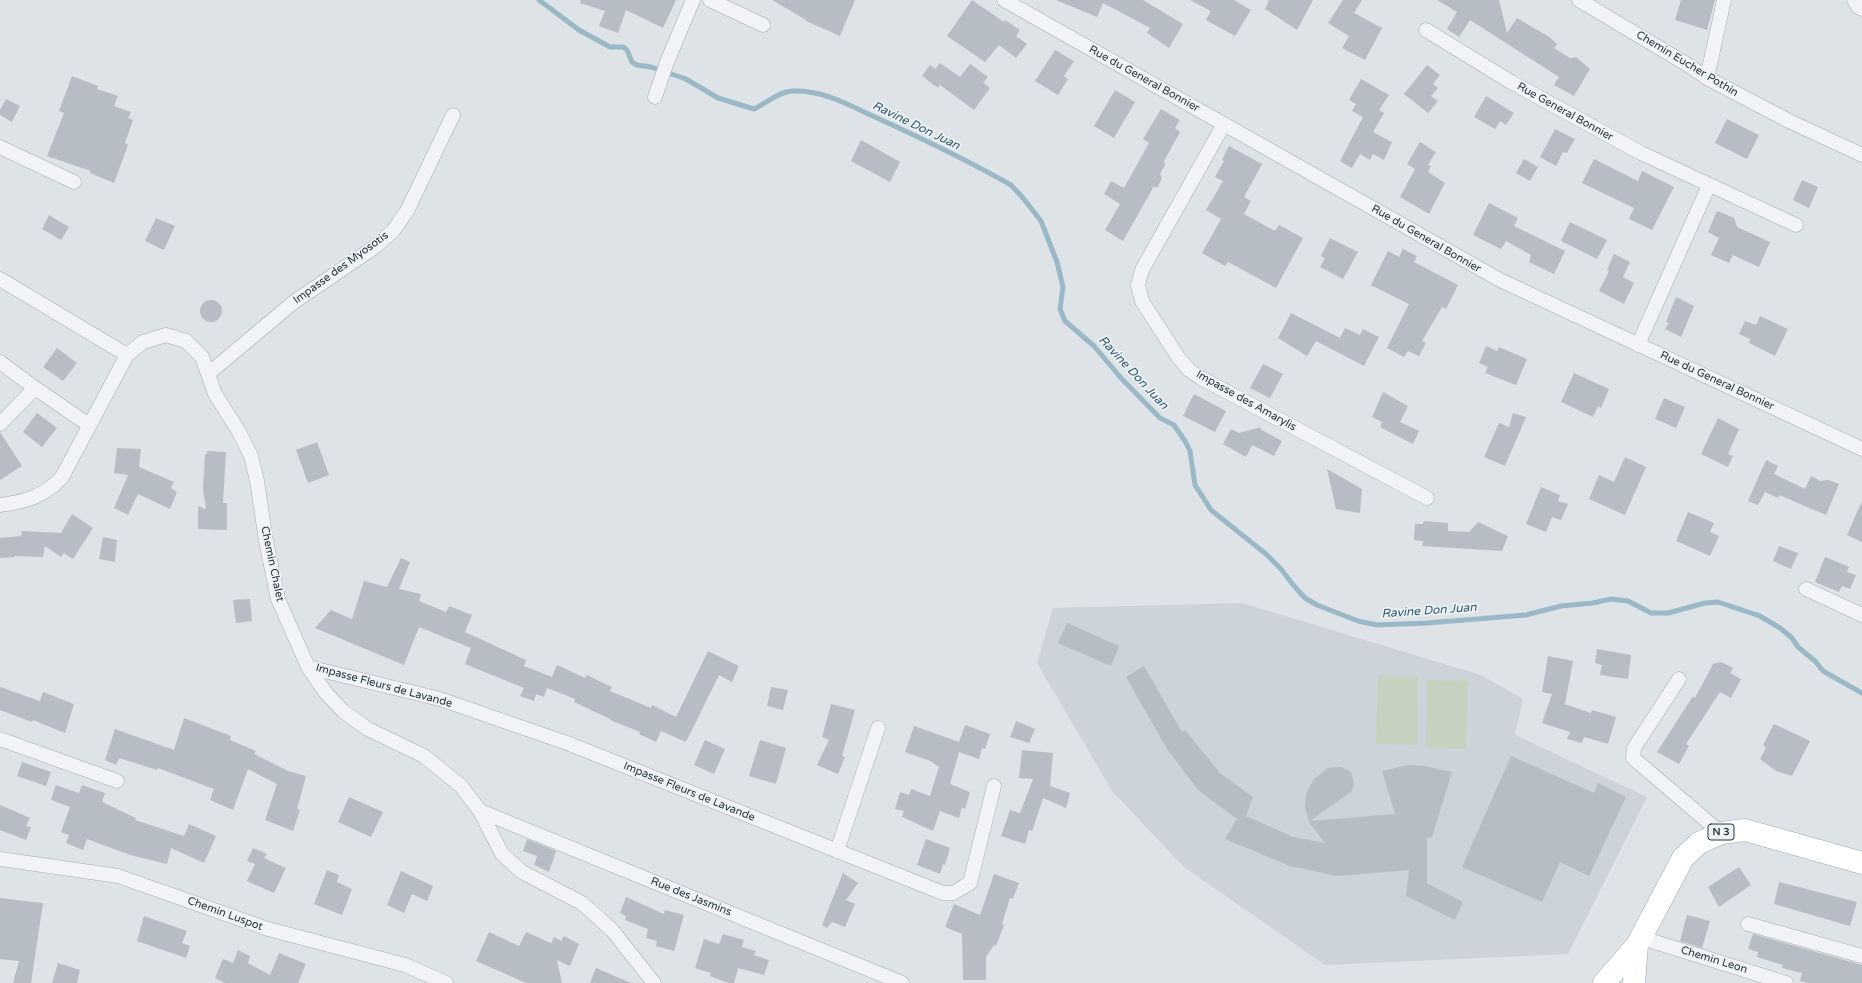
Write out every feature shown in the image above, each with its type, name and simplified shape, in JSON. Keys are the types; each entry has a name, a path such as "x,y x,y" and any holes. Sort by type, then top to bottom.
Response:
{"main road":[{"name":"N 3","path":"1604,983 1640,942 1683,858 1699,843 1721,832 1745,830 1862,863"},
{"name":"N 3","path":"1634,983 1640,942"}],"street":[{"path":"655,97 667,62 693,0"},
{"path":"710,0 763,25"},
{"name":"Rue du General Bonnier","path":"1004,0 1500,280 1862,449"},
{"name":"Chemin Eucher Pothin","path":"1579,0 1688,65 1707,78 1789,121 1862,155"},
{"path":"1707,78 1724,0"},
{"path":"1854,0 1858,7 1862,9"},
{"name":"Rue General Bonnier","path":"1426,30 1511,82 1641,153 1796,225"},
{"name":"Impasse des Myosotis","path":"208,374 294,302 376,246 393,231 407,211 453,115"},
{"name":"Impasse des Amarylis","path":"1224,124 1142,270 1138,285 1142,301 1178,357 1189,370 1201,378 1427,498"},
{"path":"0,146 74,182"},
{"path":"1638,345 1708,185"},
{"path":"0,279 127,355"},
{"name":"Chemin Chalet","path":"0,505 26,500 41,495 53,487 62,477 127,355 144,342 166,335 186,341 202,357 216,394 238,430 251,456 257,481 266,540 278,598 308,666 326,693 343,711 368,728 424,756 461,786 480,811 502,854 522,872 582,902 612,930 654,983"},
{"path":"0,362 89,426"},
{"path":"0,424 35,388"},
{"path":"1806,588 1862,615"},
{"name":"Impasse Fleurs de Lavande","path":"308,666 440,700 567,743 943,893 953,893 970,883 994,786"},
{"path":"1679,679 1634,748 1633,758 1721,832"},
{"path":"836,851 878,728"},
{"path":"0,739 117,781"},
{"name":"Rue des Jasmins","path":"480,811 902,983"},
{"name":"Chemin Luspot","path":"0,859 118,876 268,930 405,965 446,983"},
{"path":"1748,924 1862,956"},
{"name":"Chemin Leon","path":"1640,942 1786,983"}],"shaded area":[{"path":"1242,603 1481,675 1523,699 1515,735 1647,797 1568,954 1325,965 1184,867 1112,791 1037,663 1053,608"}],"green space":[{"path":"1378,675 1418,677 1417,745 1376,744"},
{"path":"1427,680 1468,681 1466,749 1426,748"}],"building":[{"path":"581,0 676,0 663,28 626,10 618,33 599,26 605,11 580,3"},
{"path":"772,0 855,0 840,36 806,21"},
{"path":"972,0 1004,22 1005,20 1020,30 1016,36 1027,44 1016,58 999,45 985,62 947,36"},
{"path":"1056,0 1143,0 1183,24 1169,48 1147,33 1150,28 1103,3 1097,17"},
{"path":"1190,0 1234,0 1251,10 1235,36 1206,20 1211,11"},
{"path":"1269,0 1313,0 1297,30 1265,9"},
{"path":"1343,0 1362,0 1354,13 1382,28 1365,60 1342,48 1349,36 1328,23"},
{"path":"1437,0 1499,0 1507,33 1517,18 1549,37 1557,44 1554,48 1570,58 1576,57 1590,69 1574,96 1554,85 1559,77 1470,20 1459,37 1447,29 1457,12"},
{"path":"1681,0 1715,0 1707,30 1675,20"},
{"path":"1055,50 1074,61 1064,76 1068,79 1058,95 1035,81"},
{"path":"940,63 960,77 970,64 988,77 983,83 990,88 974,110 940,85 938,88 922,76 930,65 935,69"},
{"path":"1427,65 1440,75 1433,84 1438,88 1431,96 1438,101 1428,113 1404,94"},
{"path":"72,76 98,86 97,89 118,96 114,106 131,112 128,118 133,120 125,143 128,145 114,183 90,173 91,171 47,156 64,113 59,111"},
{"path":"1361,79 1389,95 1379,110 1384,113 1373,132 1392,142 1384,160 1373,154 1370,160 1360,154 1352,168 1340,161 1363,117 1352,111 1356,104 1349,100"},
{"path":"1115,90 1135,102 1114,138 1094,126"},
{"path":"1486,96 1514,113 1506,125 1500,121 1495,129 1474,117"},
{"path":"6,99 20,106 12,122 0,115 0,110"},
{"path":"1161,109 1180,120 1175,128 1180,132 1164,161 1165,165 1160,174 1162,178 1157,188 1154,186 1123,241 1105,230 1120,204 1104,194 1111,181 1124,188 1149,143 1143,139"},
{"path":"1727,119 1759,135 1747,159 1715,143"},
{"path":"1555,129 1575,139 1567,153 1563,152 1556,166 1540,157"},
{"path":"861,140 900,162 890,182 851,161"},
{"path":"1420,142 1436,152 1428,165 1431,166 1428,172 1445,183 1429,214 1400,197 1415,169 1407,164"},
{"path":"1229,146 1262,164 1244,197 1251,201 1244,214 1275,231 1279,225 1303,238 1276,288 1228,262 1225,266 1202,253 1221,219 1206,210 1223,181 1215,177 1224,161 1222,160"},
{"path":"1524,159 1538,167 1530,181 1516,173"},
{"path":"1594,159 1638,181 1642,171 1674,187 1652,230 1629,219 1634,208 1582,183"},
{"path":"1802,180 1818,187 1809,208 1793,200"},
{"path":"1489,203 1518,218 1514,226 1565,251 1554,274 1529,262 1531,255 1506,241 1501,249 1473,235"},
{"path":"1717,211 1734,218 1737,227 1770,242 1759,267 1733,255 1729,263 1711,255 1719,238 1708,232"},
{"path":"49,215 69,227 61,240 42,229"},
{"path":"156,218 175,226 164,250 145,241"},
{"path":"1570,222 1607,240 1597,259 1561,241"},
{"path":"1330,238 1358,252 1343,279 1320,267 1325,258 1321,256"},
{"path":"1403,249 1417,256 1414,262 1458,285 1446,309 1442,307 1422,341 1426,343 1419,356 1408,351 1404,357 1387,348 1409,304 1371,285 1388,251 1399,257"},
{"path":"1614,254 1630,262 1623,277 1634,283 1624,304 1599,291 1609,271 1607,270"},
{"path":"1676,297 1694,306 1681,337 1665,329 1669,323 1666,322"},
{"path":"211,300 219,303 222,311 219,319 211,322 203,319 200,311 203,303"},
{"path":"1291,313 1340,338 1345,328 1360,335 1363,329 1379,337 1364,366 1316,341 1307,356 1278,338"},
{"path":"1760,316 1788,329 1775,356 1749,343 1750,339 1739,334 1745,321 1756,325"},
{"path":"1486,346 1497,351 1499,347 1527,359 1516,385 1485,373 1488,367 1479,363"},
{"path":"57,348 77,363 63,381 43,367"},
{"path":"1263,364 1283,374 1270,398 1250,388"},
{"path":"1574,373 1609,389 1601,408 1598,406 1593,417 1561,402"},
{"path":"1383,392 1408,406 1400,422 1419,431 1413,444 1380,427 1382,422 1372,417"},
{"path":"1194,394 1226,411 1215,432 1183,416"},
{"path":"1664,398 1685,407 1676,428 1655,419"},
{"path":"37,413 57,428 42,447 23,432"},
{"path":"1513,413 1526,417 1505,466 1484,457 1499,423 1509,427"},
{"path":"1718,418 1739,429 1728,454 1733,456 1728,467 1701,454"},
{"path":"1261,427 1260,429 1282,441 1274,456 1252,445 1246,457 1223,444 1231,429 1239,433"},
{"path":"0,432 22,466 0,480"},
{"path":"317,442 329,475 308,483 296,450"},
{"path":"117,448 141,449 139,467 174,482 171,488 177,492 170,509 138,494 128,515 114,508 128,475 114,473"},
{"path":"207,451 226,452 223,503 227,503 227,530 198,529 198,506 206,509 203,489 205,454 207,454"},
{"path":"1625,457 1646,467 1625,515 1589,499 1599,475 1614,482"},
{"path":"1766,460 1778,466 1774,474 1805,489 1811,476 1821,481 1828,480 1839,484 1826,515 1779,495 1778,498 1765,492 1758,505 1748,501"},
{"path":"1327,469 1362,489 1360,513 1336,509"},
{"path":"1541,487 1560,495 1558,501 1568,504 1561,520 1552,517 1546,532 1526,524"},
{"path":"1862,501 1862,542 1847,535"},
{"path":"1688,512 1714,523 1710,532 1719,536 1710,556 1676,541"},
{"path":"72,514 93,528 73,559 64,553 61,557 45,546 43,557 14,556 0,558 0,538 21,536 22,531 61,533"},
{"path":"1424,521 1448,523 1448,531 1469,532 1478,522 1508,536 1502,551 1422,546 1423,541 1414,540 1415,524 1423,524"},
{"path":"103,537 117,540 115,562 99,559"},
{"path":"1779,546 1798,553 1791,569 1773,561"},
{"path":"1825,557 1849,567 1847,572 1856,575 1850,589 1842,586 1839,592 1815,582"},
{"path":"401,558 410,562 399,589 421,594 419,601 446,612 449,606 472,615 465,632 526,660 524,666 552,677 557,665 585,678 587,675 612,687 610,691 651,708 652,705 676,717 708,651 739,666 732,682 719,675 686,742 661,731 656,742 639,734 640,732 610,720 574,702 575,699 547,688 544,697 536,694 534,701 520,696 524,688 465,664 471,648 419,627 404,665 315,628 331,610 352,619 364,581 387,587"},
{"path":"250,599 252,621 236,623 233,600"},
{"path":"1067,623 1119,646 1111,666 1058,643"},
{"path":"1597,649 1631,655 1628,679 1600,675 1602,665 1595,663"},
{"path":"1548,656 1573,661 1565,704 1591,713 1592,710 1616,717 1608,744 1584,737 1582,743 1567,739 1570,732 1542,723 1552,694 1542,692"},
{"path":"1721,662 1733,668 1730,673 1741,679 1731,698 1720,692 1686,744 1689,746 1679,764 1657,752 1693,696 1695,698 1713,664"},
{"path":"1144,666 1182,732 1185,730 1220,773 1253,797 1246,816 1293,837 1325,843 1309,822 1305,807 1306,794 1314,779 1328,768 1341,767 1351,772 1354,782 1352,791 1310,821 1395,814 1382,771 1408,765 1425,766 1452,772 1432,837 1427,838 1427,883 1463,902 1455,920 1406,896 1409,870 1337,876 1290,866 1225,839 1237,819 1198,790 1167,749 1126,677"},
{"path":"0,687 40,701 43,692 74,704 65,733 33,720 32,722 0,710"},
{"path":"771,687 788,690 783,710 767,706"},
{"path":"831,704 855,710 842,756 845,757 838,774 817,765 829,740 822,737"},
{"path":"184,718 231,736 230,740 256,751 254,754 288,771 306,776 297,809 300,810 293,831 265,820 277,784 248,769 233,810 210,800 214,789 158,768 157,770 119,758 116,765 105,760 115,729 174,750"},
{"path":"1016,721 1035,729 1029,743 1010,737"},
{"path":"1774,724 1810,741 1792,776 1776,771 1760,759 1766,748 1763,745"},
{"path":"965,725 990,734 985,749 982,748 979,759 959,752 950,784 970,792 965,809 962,807 959,818 940,811 933,831 902,817 904,811 895,809 900,792 909,795 911,789 930,796 939,767 930,761 905,752 914,726 959,742"},
{"path":"705,740 725,749 714,774 694,765"},
{"path":"760,740 786,748 776,784 749,776"},
{"path":"1022,750 1053,753 1050,786 1070,793 1066,808 1043,798 1032,831 1029,830 1025,844 1001,836 1010,810 1020,813 1033,779 1019,778"},
{"path":"1511,756 1594,793 1598,783 1626,797 1589,876 1560,862 1542,902 1462,867"},
{"path":"22,762 51,772 46,786 17,776"},
{"path":"56,785 79,793 82,785 105,793 102,802 136,818 135,820 184,836 189,824 216,836 204,863 171,848 167,864 130,855 87,839 83,850 66,843 69,835 61,832 70,807 51,800"},
{"path":"349,797 383,812 371,837 338,822"},
{"path":"0,805 30,818 26,826 31,827 26,840 0,830"},
{"path":"527,839 556,851 549,872 534,865 538,854 537,856 523,851"},
{"path":"926,839 950,848 945,865 943,864 940,874 917,865"},
{"path":"253,848 267,854 264,858 286,868 274,893 247,881 255,864 247,861"},
{"path":"1739,867 1751,885 1719,907 1708,887"},
{"path":"327,870 339,875 337,882 352,889 342,915 314,904"},
{"path":"401,871 433,886 427,901 412,894 404,913 387,905"},
{"path":"843,873 858,883 846,900 855,904 845,927 832,922 827,928 822,925"},
{"path":"994,874 1019,883 1013,899 1010,898 1002,924 1004,925 996,946 994,945 986,957 986,980 963,980 962,934 945,927 954,904 980,915"},
{"path":"1779,882 1857,902 1850,926 1774,904"},
{"path":"626,897 664,914 665,910 684,915 674,951 656,946 657,941 646,938 648,929 625,920 626,916 620,913"},
{"path":"0,898 43,903 31,983 13,983 19,961 0,959"},
{"path":"1687,915 1710,921 1702,948 1680,941"},
{"path":"144,916 187,931 182,943 190,946 186,958 137,941"},
{"path":"489,932 519,946 526,932 551,943 554,937 561,941 564,936 579,944 570,966 557,960 562,983 526,983 476,961"},
{"path":"723,934 744,940 742,947 756,951 754,955 769,960 764,975 738,968 734,983 728,983 710,976 711,973 695,968 704,939 719,944"},
{"path":"1753,934 1862,965 1862,983 1808,983 1800,981 1802,973 1782,968 1783,965 1757,957 1758,952 1748,949"},
{"path":"238,950 250,956 248,963 270,975 279,953 306,964 298,983 225,983 215,978 223,959 233,963"},
{"path":"58,963 80,970 77,983 52,983"},
{"path":"596,968 631,983 590,983"}],"waterway":[{"name":"Ravine Don Juan","path":"539,0 579,30 610,47 623,47 627,50 632,62 637,65 651,67 686,79 718,98 754,109 777,96 792,91 803,91 825,95 927,141 1011,185 1041,221 1057,262 1063,287 1060,309 1065,321 1094,346 1121,378 1160,418 1174,425 1190,451 1195,485 1211,510 1266,554 1281,569 1305,598 1317,605 1358,621 1377,625 1427,623 1526,615 1561,606 1593,603 1611,599 1628,601 1651,613 1668,613 1705,603 1718,602 1760,616 1780,628 1792,638 1798,647 1815,661 1823,671 1862,693"}]}
